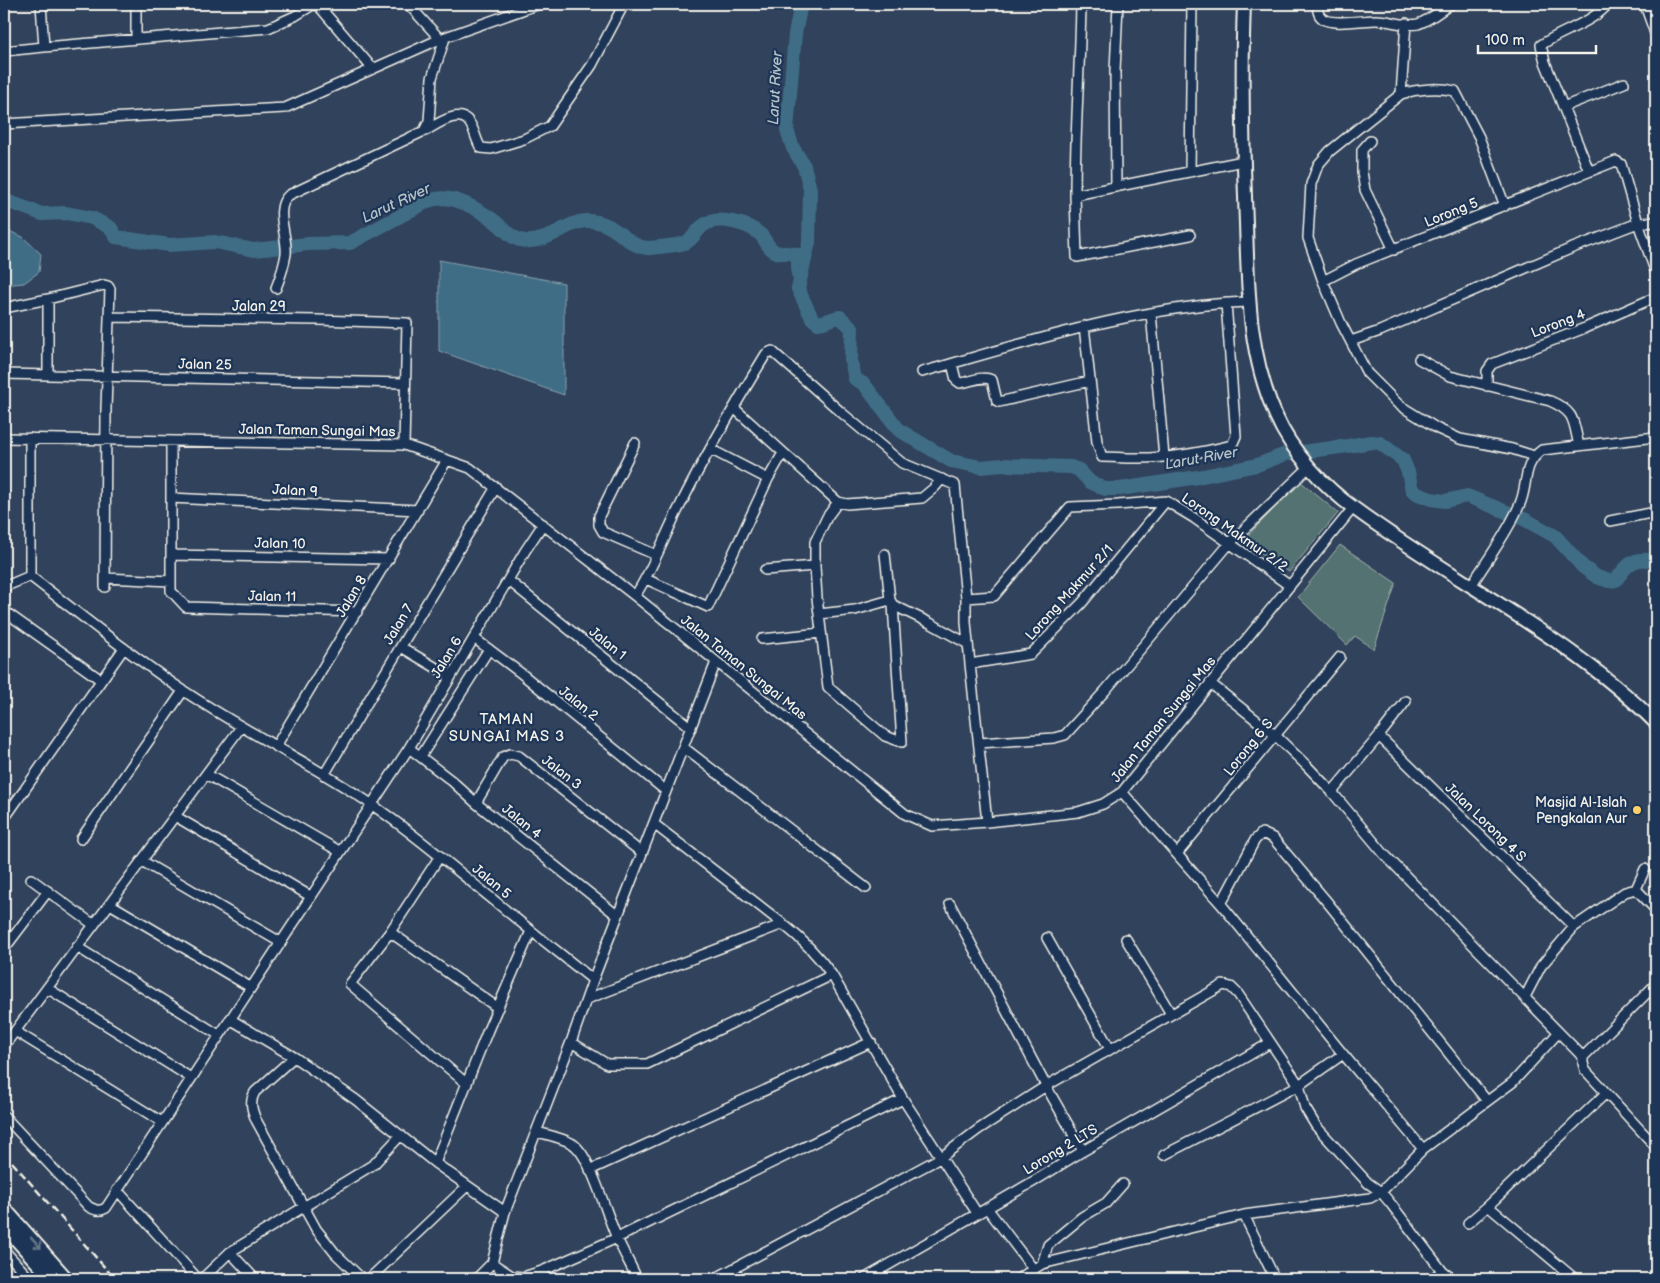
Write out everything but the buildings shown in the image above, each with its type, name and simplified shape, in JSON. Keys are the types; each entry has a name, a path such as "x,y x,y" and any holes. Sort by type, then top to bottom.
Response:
{"street":[{"path":"41,4 44,47"},
{"path":"136,4 136,39"},
{"path":"4,51 268,28 316,4 373,70"},
{"path":"408,4 442,38"},
{"path":"4,124 285,108 442,38 539,4"},
{"path":"276,288 286,254 282,204 289,194 450,118 464,118 469,122 481,148 491,149 524,139 550,126 592,65 624,4"},
{"path":"1080,4 1080,70 1075,138 1077,257 1190,235"},
{"path":"1116,187 1114,85 1118,4"},
{"path":"1190,172 1192,4"},
{"path":"1244,4 1243,161 1251,331 1260,371 1277,419 1308,468 1353,508 1560,643 1600,672 1656,723"},
{"path":"1318,4 1318,13 1327,21 1378,20 1418,24 1451,4"},
{"path":"1590,172 1545,62 1541,45 1590,19 1608,4"},
{"path":"1642,4 1646,8 1656,36"},
{"path":"1401,94 1406,23"},
{"path":"424,131 429,121 432,78 442,38"},
{"path":"1563,107 1624,83"},
{"path":"1505,206 1479,137 1455,91 1445,89 1410,91 1401,94 1330,151 1318,165 1311,184 1308,238 1323,281 1341,323 1367,373 1399,405 1438,429 1460,439 1512,449 1534,456"},
{"path":"1370,141 1362,150 1362,172 1365,190 1394,250"},
{"path":"1075,195 1243,161"},
{"name":"Lorong 5","path":"1323,281 1356,264 1616,161 1622,164 1638,223 1656,273"},
{"path":"1351,341 1380,331 1570,249 1638,223 1656,222"},
{"path":"4,308 48,299 104,284 110,289 105,582 171,580 171,441"},
{"name":"Lorong 4","path":"1487,386 1486,371 1492,364 1585,328 1656,297"},
{"path":"48,299 48,374"},
{"path":"922,372 1084,326 1151,313 1226,303 1249,302"},
{"path":"1084,326 1097,442 1102,457 1164,457 1205,452 1232,445 1236,436 1226,303"},
{"path":"1151,313 1164,457"},
{"name":"Jalan 29","path":"110,317 407,322 405,382"},
{"path":"635,596 646,579 656,555 710,449 766,354 772,351 902,463 956,485 968,644 987,822"},
{"path":"1418,359 1450,376 1550,401 1564,407 1572,416 1579,446"},
{"path":"952,364 956,380 960,383 982,378 992,380 997,401 999,402 1090,381"},
{"name":"Jalan 25","path":"4,374 405,382"},
{"path":"404,446 405,382"},
{"path":"734,408 838,502 847,504 922,498 942,479"},
{"path":"1471,586 1520,504 1528,470 1534,456 1542,450 1656,437"},
{"name":"Jalan Taman Sungai Mas","path":"4,438 404,446 470,468 635,596 905,814 932,826 1078,812 1103,804 1122,792 1353,508"},
{"path":"4,587 30,576 30,438"},
{"path":"635,443 599,516 599,525 603,532 656,555"},
{"path":"710,449 768,479"},
{"path":"646,579 708,607 768,479 783,453"},
{"name":"Jalan 8","path":"276,746 447,460"},
{"path":"979,743 1054,738 1066,735 1230,544 1308,468"},
{"name":"Jalan 7","path":"324,775 496,487"},
{"name":"Jalan 9","path":"171,498 418,510"},
{"name":"Lorong Makmur 2/2","path":"966,598 994,596 1070,507 1118,506 1166,501 1186,512 1290,586"},
{"name":"Lorong Makmur 2/1","path":"970,664 1030,654 1082,602 1166,501"},
{"path":"838,502 827,517 815,542 815,566 828,688 885,736 902,742 892,603 885,554"},
{"path":"1610,521 1656,512"},
{"name":"Jalan 6","path":"4,1116 89,1207 101,1211 106,1208 408,748 543,524"},
{"name":"Jalan 10","path":"171,555 389,559"},
{"path":"765,570 815,566"},
{"name":"Jalan 5","path":"30,576 183,691 371,804 440,856 594,980"},
{"name":"Jalan 11","path":"171,580 171,591 186,608 357,612"},
{"name":"Jalan 1","path":"508,580 691,728"},
{"path":"820,614 892,603 968,644"},
{"path":"4,611 101,680"},
{"path":"762,638 821,633"},
{"name":"Jalan 2","path":"474,638 522,674 666,791"},
{"path":"401,647 450,676"},
{"path":"4,819 124,648"},
{"path":"421,756 488,649"},
{"name":"Lorong 6 S","path":"1177,854 1340,657"},
{"path":"476,1279 492,1262 505,1212 716,662"},
{"path":"1210,683 1275,735 1332,792 1384,854 1583,1057"},
{"path":"81,839 183,691"},
{"path":"1332,792 1380,736 1406,701"},
{"path":"4,1046 241,727"},
{"name":"Jalan Lorong 4 S","path":"1380,736 1574,927"},
{"path":"683,747 866,888"},
{"name":"Jalan 4","path":"408,748 421,756 476,803 618,916"},
{"name":"Jalan 3","path":"476,803 503,756 510,754 519,756 642,853"},
{"path":"206,774 340,851"},
{"path":"1122,792 1221,904 1424,1150"},
{"path":"175,816 310,896"},
{"path":"654,824 799,937 820,959 832,975 903,1099 977,1213"},
{"path":"1221,904 1255,840 1262,833 1273,838 1328,903 1487,1101"},
{"path":"440,856 390,932 350,984 467,1084"},
{"path":"142,861 280,942"},
{"path":"1636,889 1645,869"},
{"path":"32,879 94,925"},
{"path":"1525,997 1541,966 1574,927 1625,892 1636,889"},
{"path":"1636,889 1656,910"},
{"path":"4,949 48,891"},
{"path":"110,904 250,987"},
{"path":"950,904 1046,1086 1083,1150"},
{"path":"587,999 783,924"},
{"path":"435,1163 531,931"},
{"path":"390,932 498,1008"},
{"path":"1047,938 1110,1049"},
{"path":"1126,939 1171,1014"},
{"path":"77,947 219,1035"},
{"path":"571,1042 607,1064 647,1064 832,975"},
{"path":"1656,984 1583,1057 1582,1063 1585,1070 1605,1094 1656,1147"},
{"path":"714,1279 727,1277 940,1158 980,1129 1046,1086 1223,985 1232,987 1238,994 1299,1085 1305,1108 1316,1126 1368,1183 1381,1192 1443,1272 1453,1279"},
{"path":"47,988 191,1078"},
{"path":"230,1019 294,1058 356,1100 435,1163 505,1212"},
{"path":"15,1031 162,1122"},
{"path":"1018,1279 1042,1264 1244,1215 1370,1198 1381,1192 1424,1150 1513,1082 1558,1033"},
{"path":"590,1170 871,1042"},
{"name":"Lorong 2 LTS","path":"864,1279 1270,1043"},
{"path":"1164,1155 1299,1085 1343,1054"},
{"path":"294,1058 255,1092 252,1097 251,1107 256,1120 316,1229 335,1252 362,1279"},
{"path":"1468,1223 1605,1094"},
{"path":"492,1262 512,1276 523,1278 542,1271 617,1238 903,1099"},
{"path":"536,1132 573,1144 580,1151 590,1170 617,1238 638,1279"},
{"path":"117,1190 200,1279 230,1252 374,1164 401,1135"},
{"path":"1042,1264 1048,1245 1082,1217 1106,1202 1123,1184"},
{"path":"369,1279 467,1186"},
{"path":"1488,1206 1575,1279"},
{"path":"4,1208 67,1279"},
{"path":"987,1208 1034,1270"},
{"path":"1244,1215 1275,1279"},
{"path":"4,1226 52,1279"},
{"path":"4,1250 30,1279"},
{"path":"230,1252 254,1279"},
{"path":"1430,1279 1443,1272"},
{"path":"502,1279 512,1276"}],"green space":[{"path":"1300,481 1338,513 1289,572 1243,541"},
{"path":"1340,545 1396,583 1374,649 1355,636 1347,645 1298,597"}],"water":[{"path":"4,229 23,237 41,254 39,272 24,283 4,285"},
{"path":"439,260 564,283 564,395 439,351"}],"waterway":[{"name":"Larut River","path":"801,4 795,34 787,130 793,148 804,166 810,189 809,242 798,289 812,318 818,323 840,317 852,328 851,360 855,379 864,384 899,430 951,461 981,467 1002,465 1071,467 1079,470 1090,482 1105,489 1120,489 1198,477 1257,465 1286,454 1371,442 1380,443 1403,460 1412,490 1418,494 1431,499 1445,501 1467,496 1524,519 1555,536 1583,567 1597,577 1609,581 1616,580 1632,562 1656,560"},
{"name":"Larut River","path":"4,200 42,214 66,213 92,218 111,228 116,237 169,245 215,242 254,250 308,244 350,243 428,201 441,198 456,200 475,208 492,219 513,237 525,241 542,239 578,222 586,221 605,225 639,246 647,248 660,247 685,243 704,225 710,222 725,221 742,224 756,231 763,237 771,249 776,252 798,255 798,274"}],"railway":[{"path":"4,1153 115,1279"}],"place":[{"name":"Masjid Al-Islah Pengkalan Aur","path":"1637,810"}],"district":[{"name":"TAMAN SUNGAI MAS 3","path":"507,728"}]}
